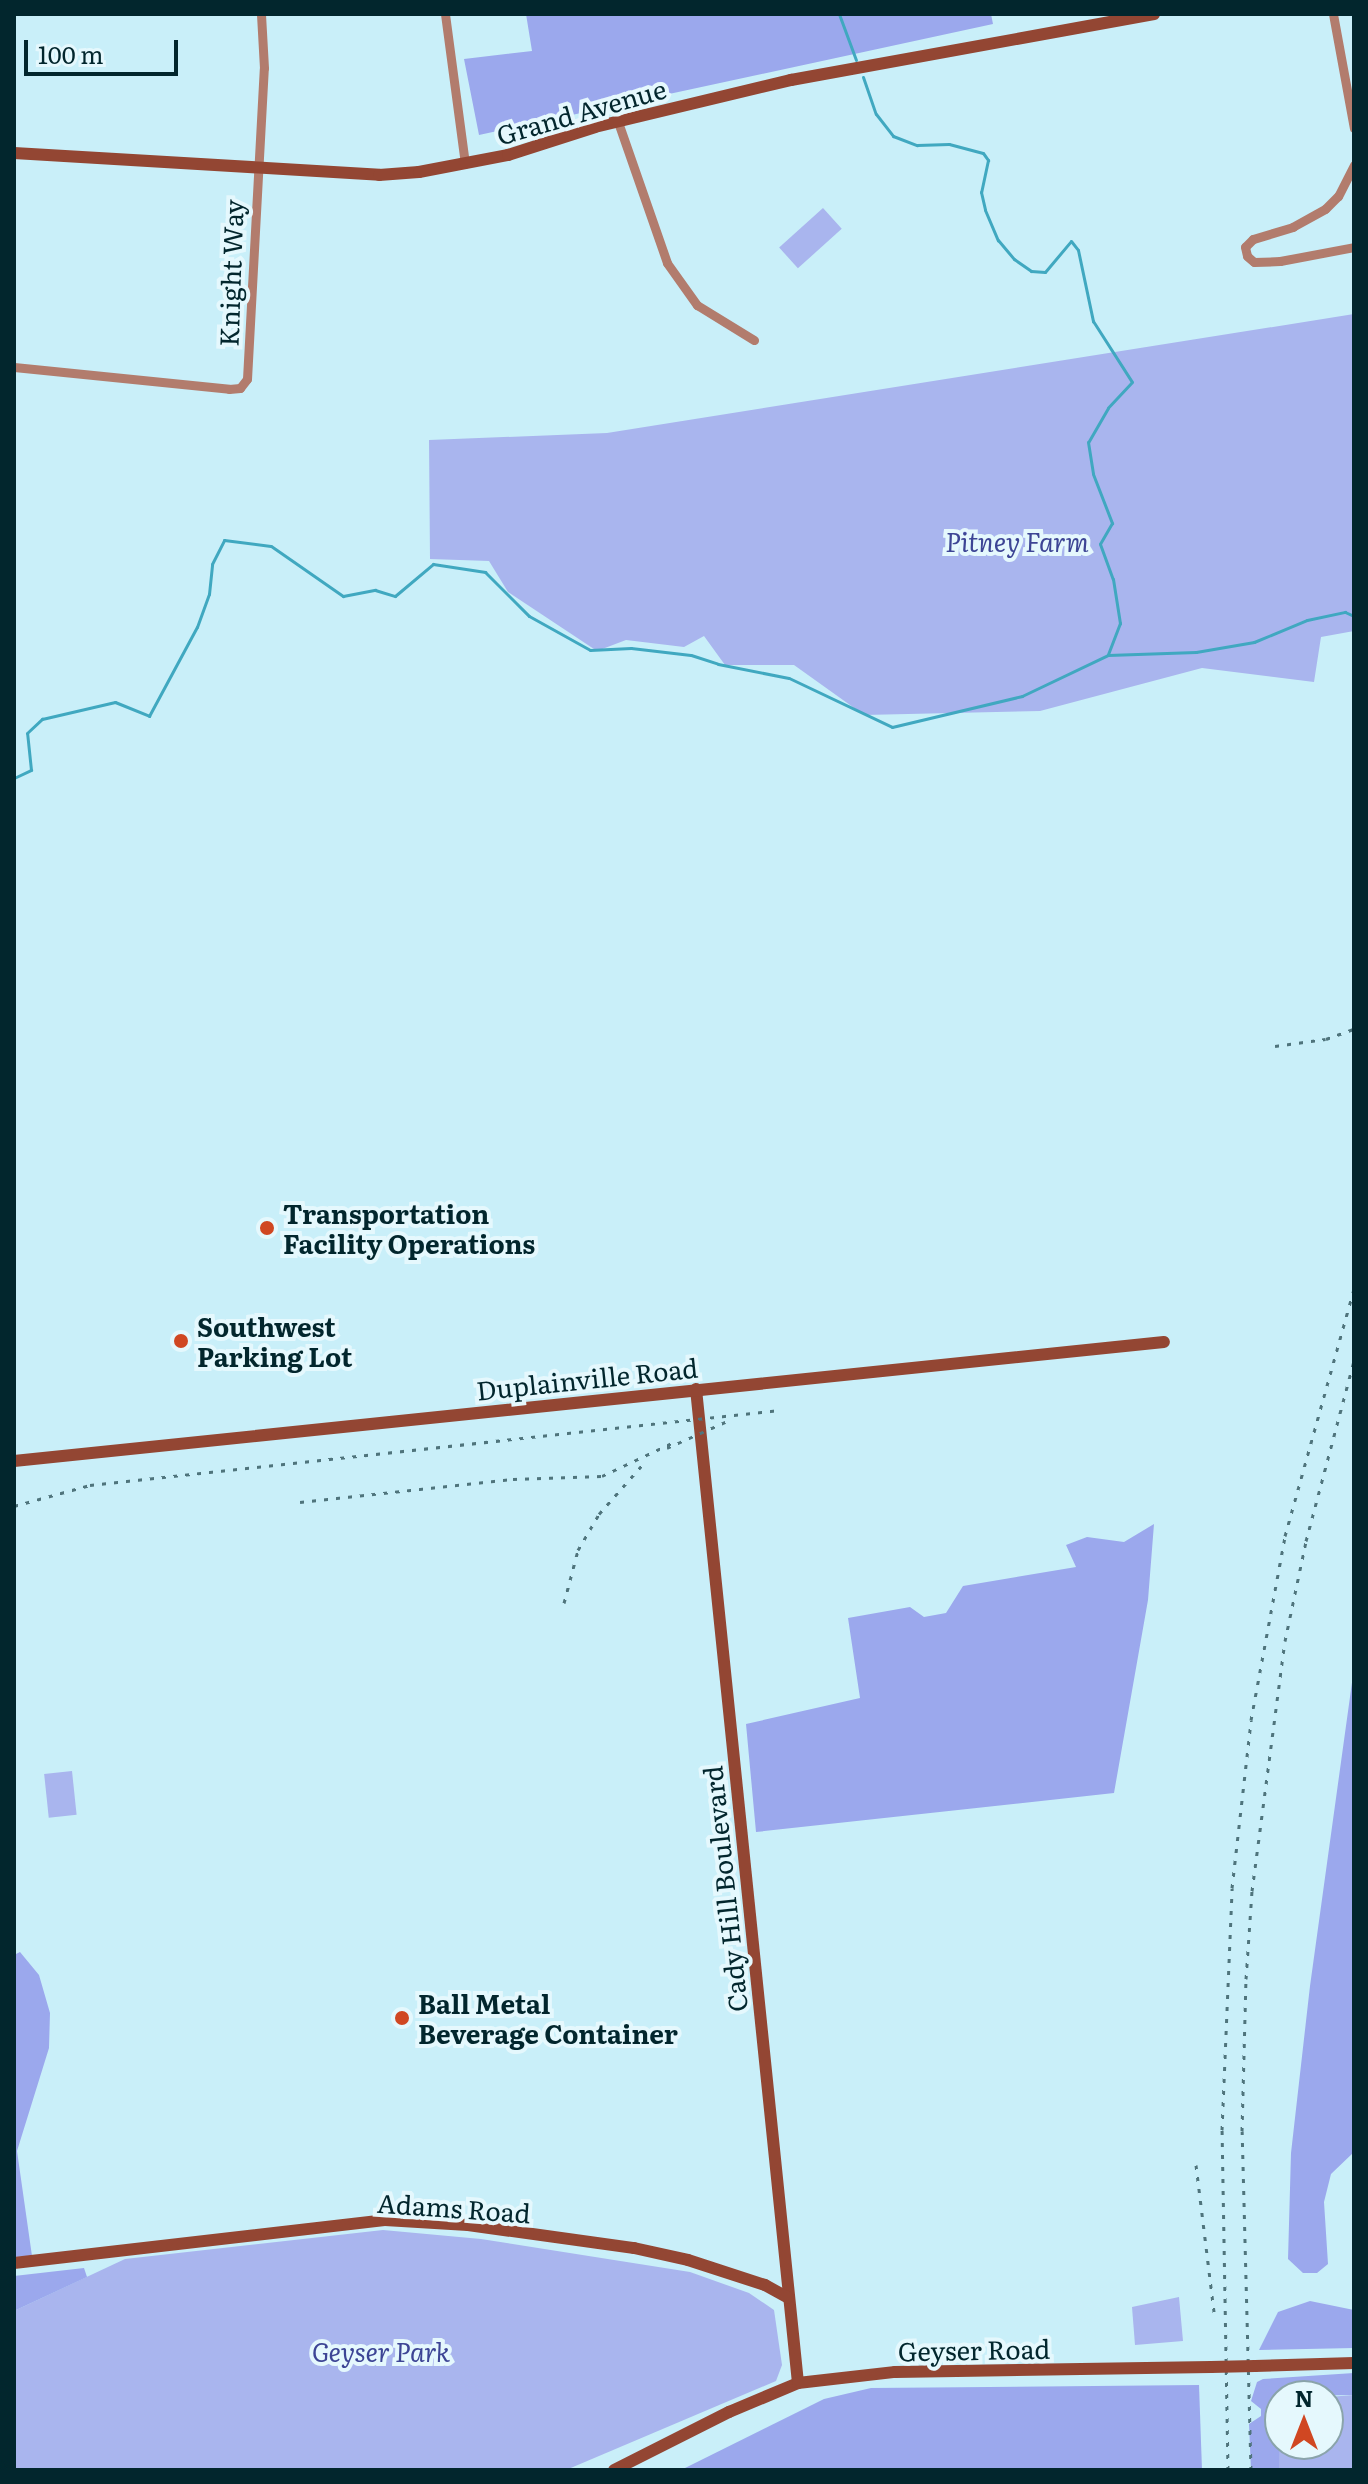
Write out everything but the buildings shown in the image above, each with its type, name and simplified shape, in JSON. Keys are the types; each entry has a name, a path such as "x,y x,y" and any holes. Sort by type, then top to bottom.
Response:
{"street":[{"name":"Knight Way","path":"14,367 229,389 240,388 247,379 256,168 264,68 261,14"},
{"path":"445,14 465,164"},
{"name":"Grand Avenue","path":"14,153 379,175 508,155 618,122 791,80 1154,14"},
{"path":"1333,14 1354,128"},
{"path":"618,122 673,274 697,305 754,340"},
{"path":"1354,165 1338,196 1325,209 1293,227 1253,239 1245,247 1250,260 1267,262 1354,247"},
{"name":"Duplainville Road","path":"14,1461 1164,1342"},
{"name":"Cady Hill Boulevard","path":"696,1389 798,2383"},
{"name":"Adams Road","path":"14,2263 399,2221 468,2225 634,2248 688,2260 765,2285 788,2298"},
{"name":"Geyser Road","path":"614,2470 729,2412 798,2383 926,2371 1354,2363"}],"green space":[{"path":"823,208 842,229 798,268 779,247"},
{"name":"Pitney Farm","path":"1354,314 1354,631 1321,637 1314,682 1202,668 1040,711 864,715 794,665 725,665 704,636 684,647 626,640 597,651 508,592 489,561 430,559 429,440 607,433"},
{"path":"72,1771 77,1815 49,1818 44,1774"},
{"name":"Geyser Park","path":"383,2230 481,2239 690,2272 749,2293 774,2310 782,2365 776,2381 566,2470 14,2470 14,2311 125,2259"},
{"path":"1179,2297 1183,2341 1135,2345 1132,2307"},
{"path":"1354,2395 1354,2470 1279,2470 1279,2460 1344,2460 1344,2396"}],"shaded area":[{"path":"526,14 991,14 993,24 479,135 464,59 532,51"},
{"path":"1154,1524 1148,1600 1114,1793 756,1832 746,1724 860,1698 848,1618 910,1607 924,1617 946,1613 963,1586 1076,1567 1066,1545 1087,1537 1124,1542"},
{"path":"1354,1668 1354,2152 1331,2174 1324,2202 1328,2264 1317,2273 1303,2273 1288,2259 1291,2153 1310,1986"},
{"path":"20,1952 39,1975 50,2013 49,2048 17,2151 32,2256 14,2257 14,1955"},
{"path":"84,2268 87,2277 14,2311 14,2276"},
{"path":"1310,2301 1354,2310 1354,2348 1259,2350 1278,2312"},
{"path":"1354,2373 1354,2395 1344,2395 1344,2380 1264,2380 1264,2460 1279,2460 1279,2470 1251,2470 1249,2424 1261,2416 1261,2409 1251,2401 1257,2382 1263,2379"},
{"path":"1199,2385 1202,2470 681,2470 824,2399 871,2388"}],"waterway":[{"path":"839,14 856,60"},
{"path":"863,77 876,114 893,136 917,145 949,144 983,153 988,160 981,192 985,210 998,240 1014,259 1031,271 1045,272 1071,241 1078,250 1093,321 1132,382 1108,408 1088,442 1093,474 1112,523 1100,544 1113,579 1120,623 1108,655"},
{"path":"14,778 31,770 27,733 42,719 115,702 149,716 197,627 209,594 212,564 224,540 271,546 343,596 375,590 395,596 433,564 485,572 529,616 590,650 631,648 691,655 718,664 789,678 892,727 1022,696 1108,655 1196,652 1254,642 1307,620 1345,612 1354,616"}],"railway":[{"path":"1275,1046 1326,1039 1354,1029"},
{"path":"1228,2470 1222,2130 1232,1888 1251,1720 1285,1536 1354,1289"},
{"path":"1251,2470 1242,2131 1252,1891 1285,1641 1306,1541 1354,1360"},
{"path":"14,1506 90,1485 780,1410"},
{"path":"667,1448 725,1422"},
{"path":"300,1502 513,1479 602,1476 674,1442"},
{"path":"564,1603 578,1550 599,1514 644,1463"},
{"path":"1196,2165 1215,2319"}],"place":[{"name":"Transportation Facility Operations","path":"267,1228"},
{"name":"Southwest Parking Lot","path":"181,1341"},
{"name":"Ball Metal Beverage Container","path":"402,2018"}]}
